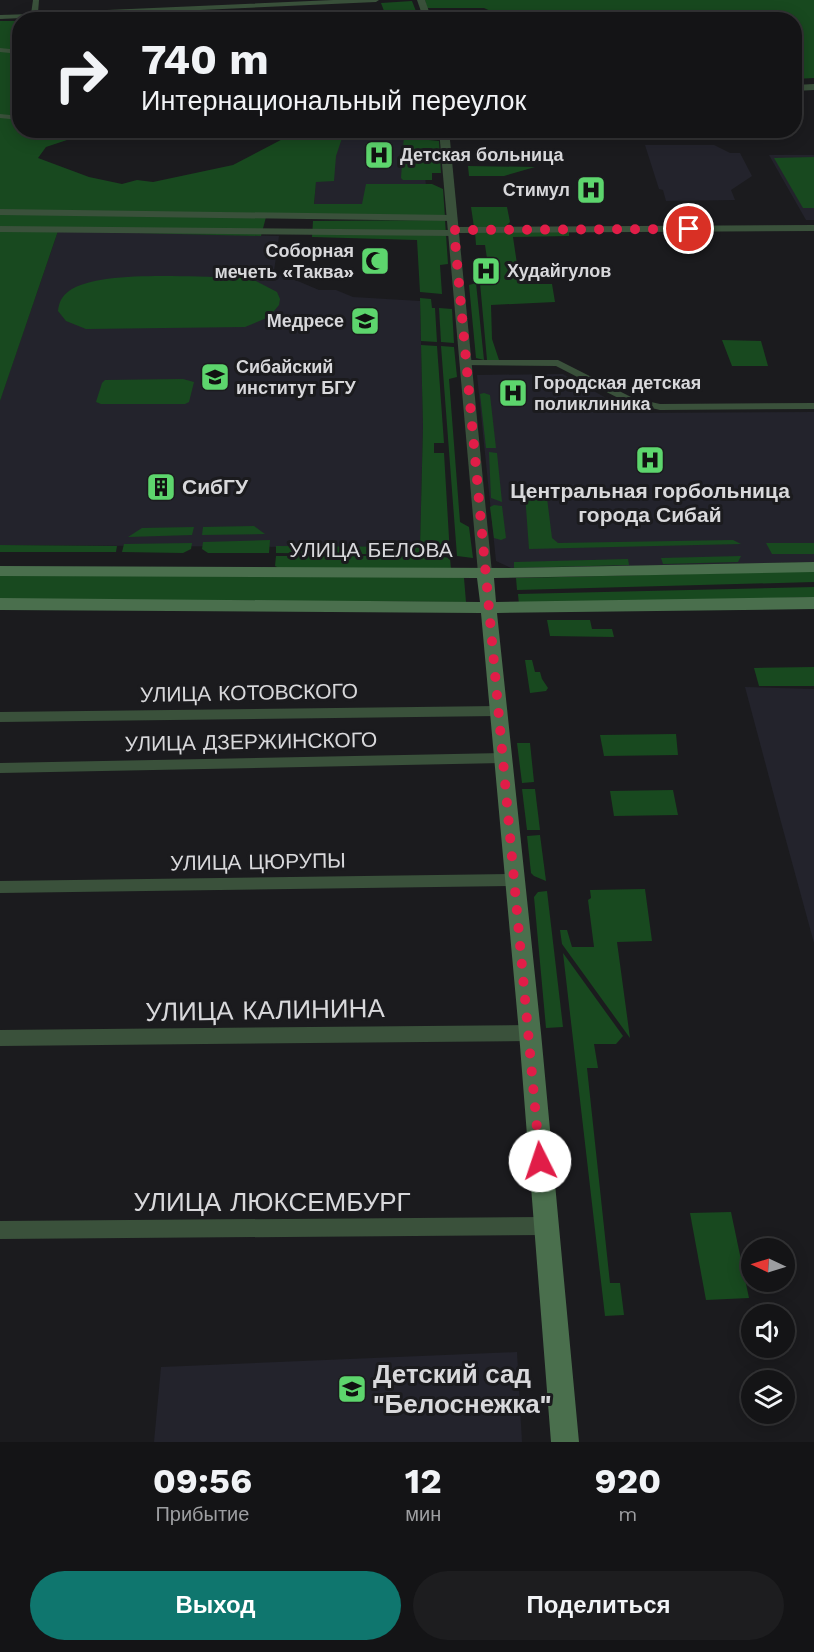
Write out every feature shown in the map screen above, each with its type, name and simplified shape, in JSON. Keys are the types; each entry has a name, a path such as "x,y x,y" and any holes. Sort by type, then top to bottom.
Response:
{"main road":[{"name":"УЛИЦА БЕЛОВА","path":"0,571 485,573 814,567"},
{"path":"485,573 516,880 565,1442"},
{"path":"0,604 488,608 814,603"}],"street":[{"path":"212,0 213,12"},
{"path":"123,12 376,0"},
{"path":"445,138 485,573"},
{"path":"0,212 453,227"},
{"path":"0,229 814,228"},
{"path":"465,363 558,363 630,400 660,407 814,405"},
{"name":"УЛИЦА КОТОВСКОГО","path":"0,717 498,711"},
{"name":"УЛИЦА ДЗЕРЖИНСКОГО","path":"0,768 503,758"},
{"name":"УЛИЦА ЦЮРУПЫ","path":"0,887 516,880"},
{"name":"УЛИЦА КАЛИНИНА","path":"0,1038 530,1033"},
{"name":"УЛИЦА ЛЮКСЕМБУРГ","path":"0,1230 545,1226"}],"shaded area":[{"path":"319,138 422,138 428,215 313,216"},
{"path":"645,145 714,145 730,153 740,153 752,176 731,190 735,200 666,201 663,190 659,189"},
{"path":"769,155 814,155 814,220 806,220"},
{"name":"Сибайский институт БГУ","path":"58,231 279,236 274,271 319,290 336,290 353,297 420,301 423,426 420,548 0,545 0,400"},
{"name":"Центральная горбольница города Сибай","path":"563,374 633,413 814,412 814,562 511,568 496,561 477,375"},
{"path":"745,687 814,689 814,943 781,822"},
{"name":"Детский сад \"Белоснежка\"","path":"517,1352 522,1442 154,1442 161,1367"}],"green space":[{"path":"425,0 814,0 814,78 802,79 802,12 493,12 484,8 427,8"},
{"path":"412,1 416,12 384,12 381,3"},
{"path":"0,21 12,21 12,138 78,138 46,147 38,158 89,177 122,184 137,180 153,182 233,165 285,138 342,138 336,156 334,181 316,182 314,204 362,204 366,184 432,184 443,189 445,217 266,217 261,236 58,231 0,401"},
{"path":"404,138 428,138 439,141 441,173 432,173 432,180 403,180 401,178"},
{"path":"814,157 814,208 803,208 774,158"},
{"path":"468,166 535,167 504,176 469,176"},
{"path":"471,207 507,207 510,222 504,228 474,227"},
{"path":"445,220 448,264 440,265 442,294 420,292 417,240 312,237 313,221"},
{"path":"569,231 569,236 513,237 520,284 552,284 555,302 491,305 492,339 499,360 487,360 480,283 488,283 488,278 495,277 494,265 488,265 485,245 476,245 475,232"},
{"path":"149,276 236,277 254,280 277,292 280,299 279,305 269,317 245,327 86,329 66,321 58,311 61,300 69,291 83,284 102,280"},
{"path":"476,283 484,360 476,358 469,285"},
{"path":"420,298 431,299 432,308 435,308 437,342 421,341"},
{"path":"439,308 452,309 454,343 441,342"},
{"path":"722,340 761,341 768,366 732,366"},
{"path":"421,345 437,346 444,443 434,443 434,453 444,453 450,555 276,553 276,546 420,547 423,426"},
{"path":"441,346 454,347 457,377 449,379 460,522 469,527 473,558 457,556"},
{"path":"183,379 194,382 189,402 185,404 101,404 96,402 105,380"},
{"path":"480,394 490,395 496,448 486,448"},
{"path":"489,452 497,453 502,502 491,498"},
{"path":"525,494 531,494 532,498 547,498 552,538 558,543 733,540 741,544 529,549"},
{"path":"502,506 506,538 501,540 494,538 490,507"},
{"path":"254,526 265,534 202,535 203,527"},
{"path":"194,527 192,535 128,537 142,528"},
{"path":"270,540 269,553 208,553 202,549 203,542"},
{"path":"192,543 191,549 183,553 122,552 124,544"},
{"path":"766,543 814,543 814,554 772,554"},
{"path":"0,545 117,546 116,552 0,552"},
{"path":"276,556 436,556 450,558 451,569 279,568 275,566"},
{"path":"741,556 738,562 663,564 661,558"},
{"path":"628,559 629,565 514,568 514,562"},
{"path":"814,571 814,582 517,590 516,578"},
{"path":"0,575 453,577 464,578 466,602 0,599"},
{"path":"814,587 814,597 519,605 518,594"},
{"path":"547,620 590,620 592,629 612,629 614,637 550,636"},
{"path":"525,660 532,660 535,672 540,672 548,688 546,691 530,693"},
{"path":"814,667 814,686 759,686 754,668"},
{"path":"676,734 678,755 604,756 600,735"},
{"path":"517,743 530,743 534,782 522,783"},
{"path":"522,789 535,789 540,830 527,830"},
{"path":"673,790 678,815 614,816 610,791"},
{"path":"540,835 546,881 531,873 527,836"},
{"path":"645,889 652,941 617,942 630,1038 562,944 560,930 567,930 572,947 594,947 588,900 591,898 590,890"},
{"path":"547,891 563,1027 546,1028 534,897 538,892"},
{"path":"563,953 623,1036 616,1044 594,1044 598,1068 587,1068 610,1283 620,1283 624,1315 605,1316"},
{"path":"731,1212 741,1260 741,1292 748,1292 749,1298 706,1300 690,1213"}],"place":[{"name":"Детская больница","path":"379,155"},
{"name":"Стимул","path":"591,190"},
{"name":"Соборная мечеть «Таква»","path":"375,261"},
{"name":"Худайгулов","path":"486,271"},
{"name":"Медресе","path":"365,321"},
{"name":"Сибайский институт БГУ","path":"215,377"},
{"name":"Городская детская поликлиника","path":"513,393"},
{"name":"Центральная горбольница города Сибай","path":"650,460"},
{"name":"СибГУ","path":"161,487"},
{"name":"Детский сад \"Белоснежка\"","path":"352,1389"}],"route":[{"path":"540,1161 516,880 488,608 454,230 689,229"}]}
